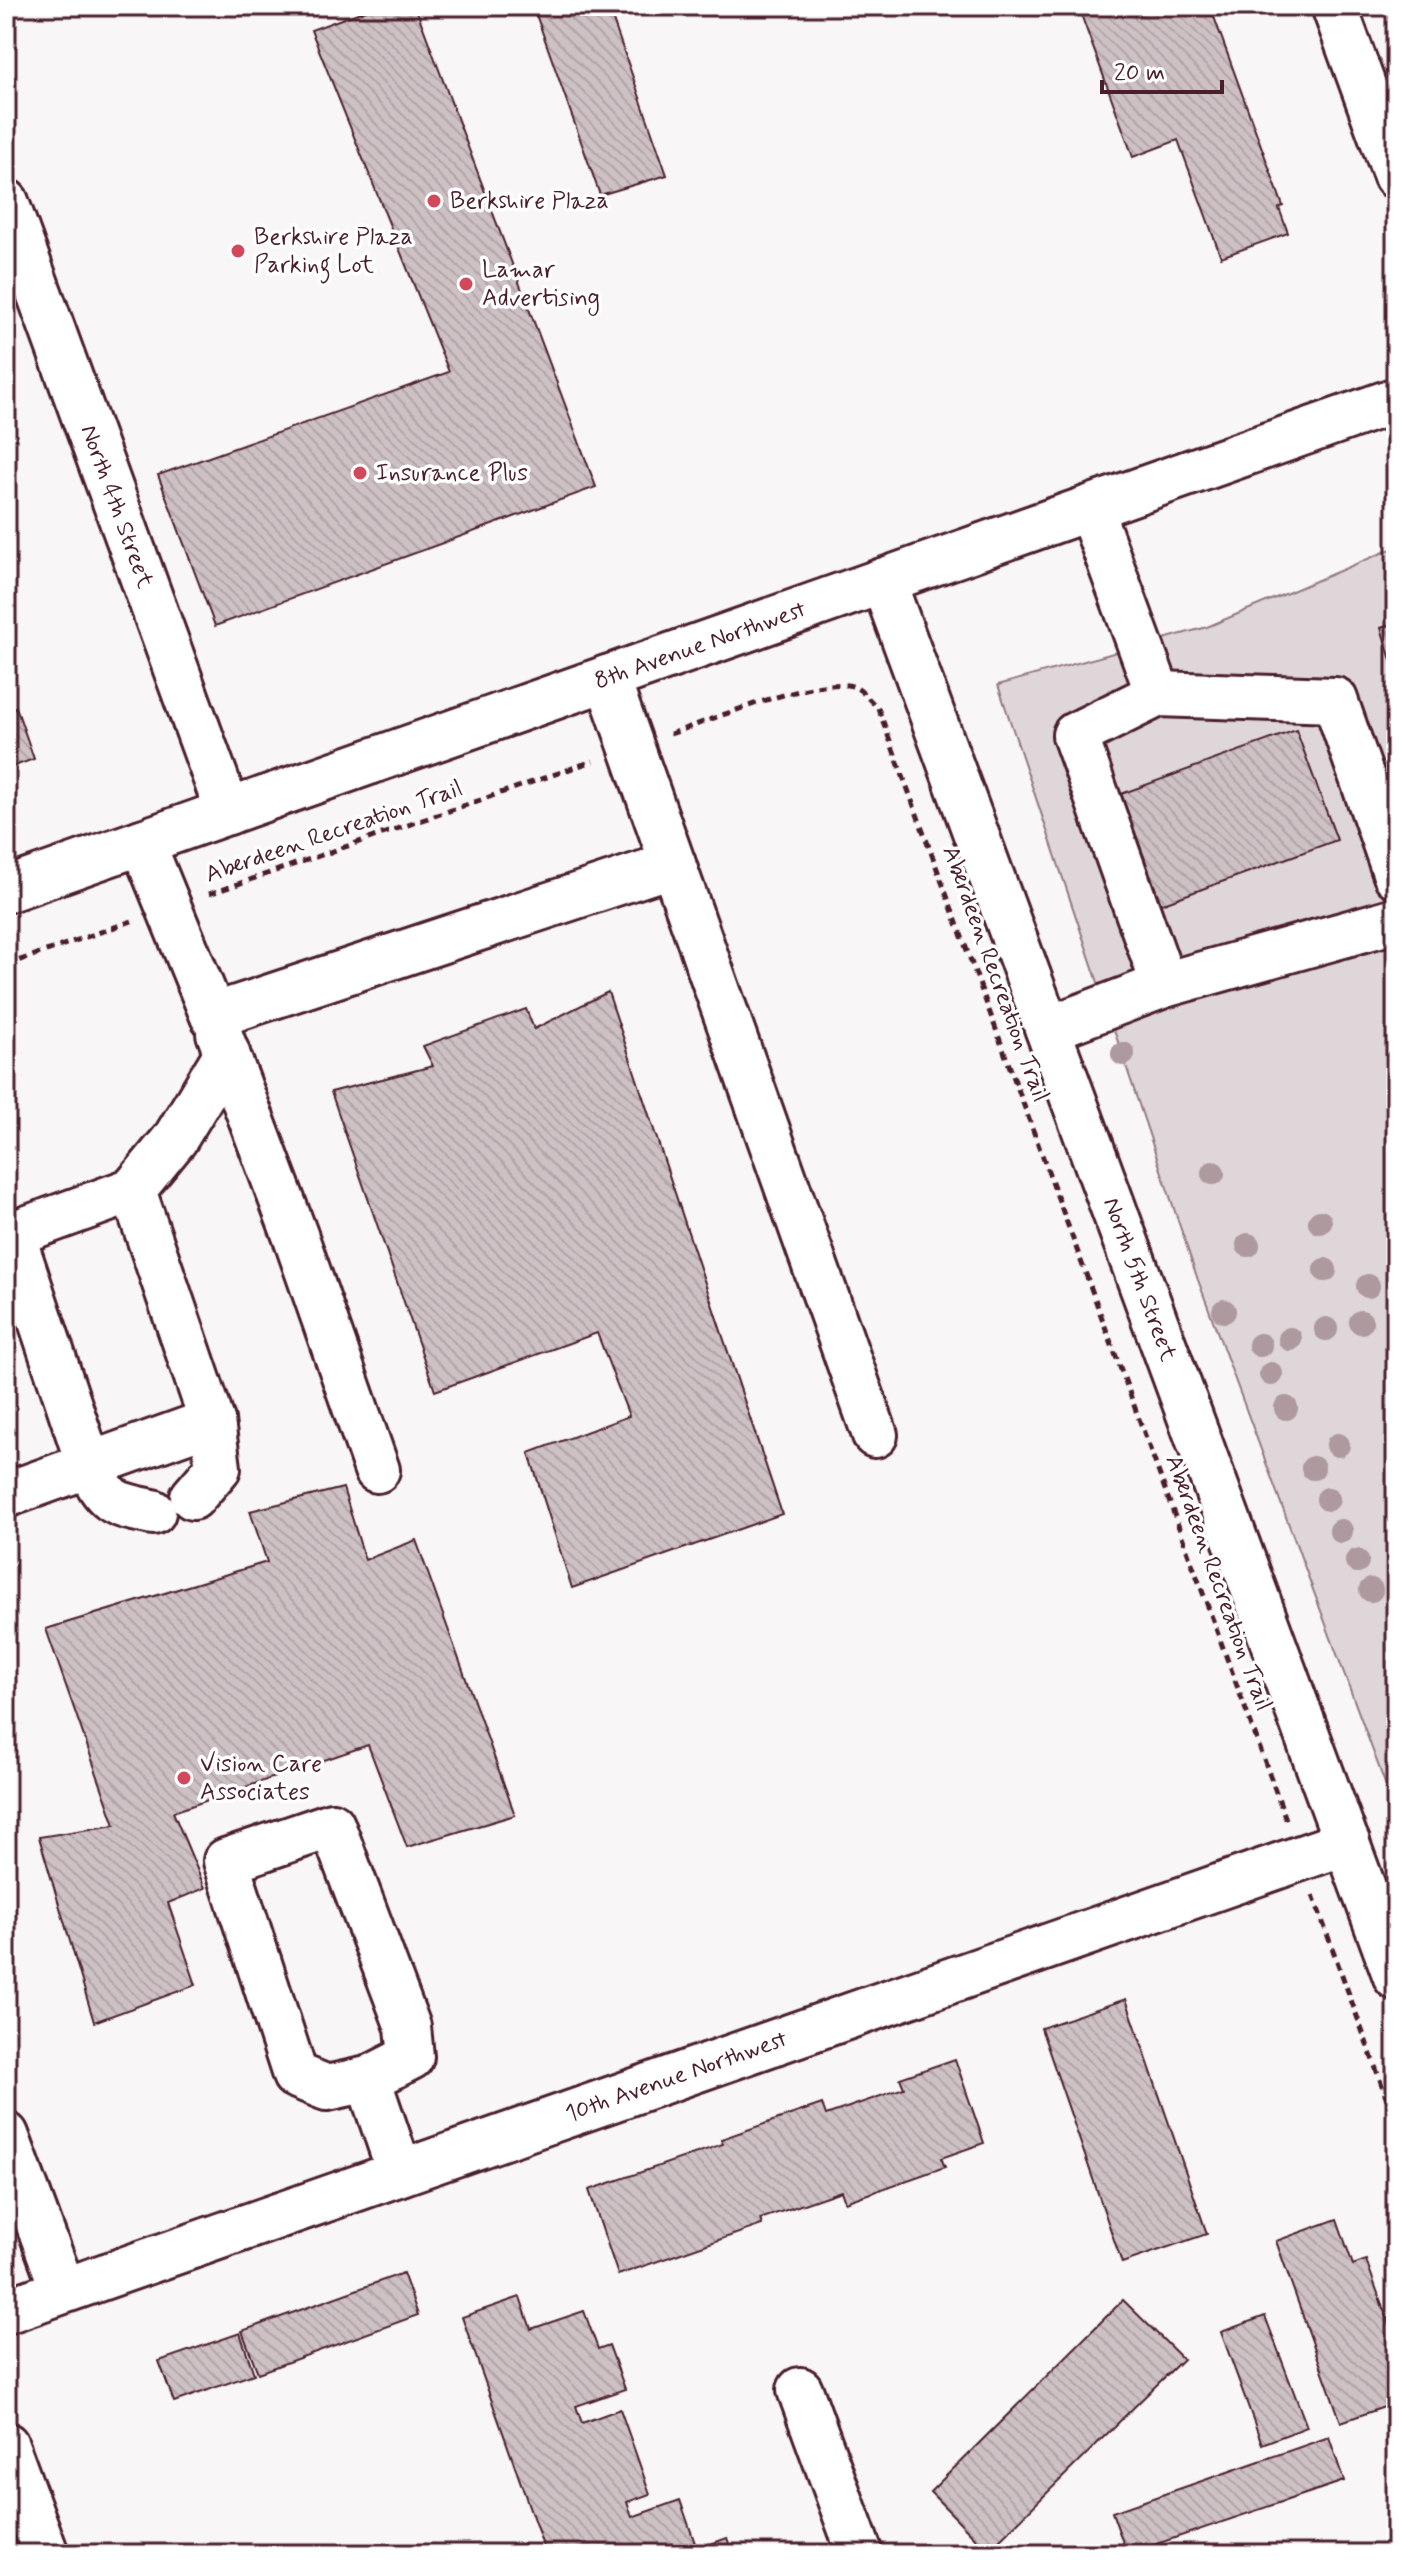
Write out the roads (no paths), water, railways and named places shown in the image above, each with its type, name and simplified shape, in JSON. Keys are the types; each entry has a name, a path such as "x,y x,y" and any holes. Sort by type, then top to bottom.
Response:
{"street":[{"path":"1334,6 1396,176"},
{"name":"North 4th Street","path":"6,202 228,812"},
{"name":"8th Avenue Northwest","path":"6,890 1396,400"},
{"path":"1090,508 1158,694"},
{"name":"North 5th Street","path":"883,581 1396,1977"},
{"path":"607,678 875,1435"},
{"path":"1164,985 1075,735 1158,694 1335,700 1396,875"},
{"path":"142,842 220,1034 377,1470"},
{"path":"133,1190 212,1421 218,1468 173,1505 117,1505 101,1490 89,1465 12,1234 133,1190 175,1139 220,1034 673,864"},
{"path":"1048,1029 1164,985 1396,920"},
{"path":"6,1495 212,1421"},
{"path":"332,1825 408,2027 411,2057 368,2079 327,2088 295,2075 226,1861 332,1825"},
{"name":"10th Avenue Northwest","path":"6,2311 1347,1842"},
{"path":"368,2079 400,2173"},
{"path":"6,2135 63,2290"},
{"path":"800,2390 860,2554"},
{"path":"6,2445 46,2554"}],"place":[{"name":"Berkshire Plaza","path":"434,201"},
{"name":"Berkshire Plaza Parking Lot","path":"238,251"},
{"name":"Lamar Advertising","path":"466,284"},
{"name":"Insurance Plus","path":"360,473"},
{"name":"Vision Care Associates","path":"184,1778"}]}
